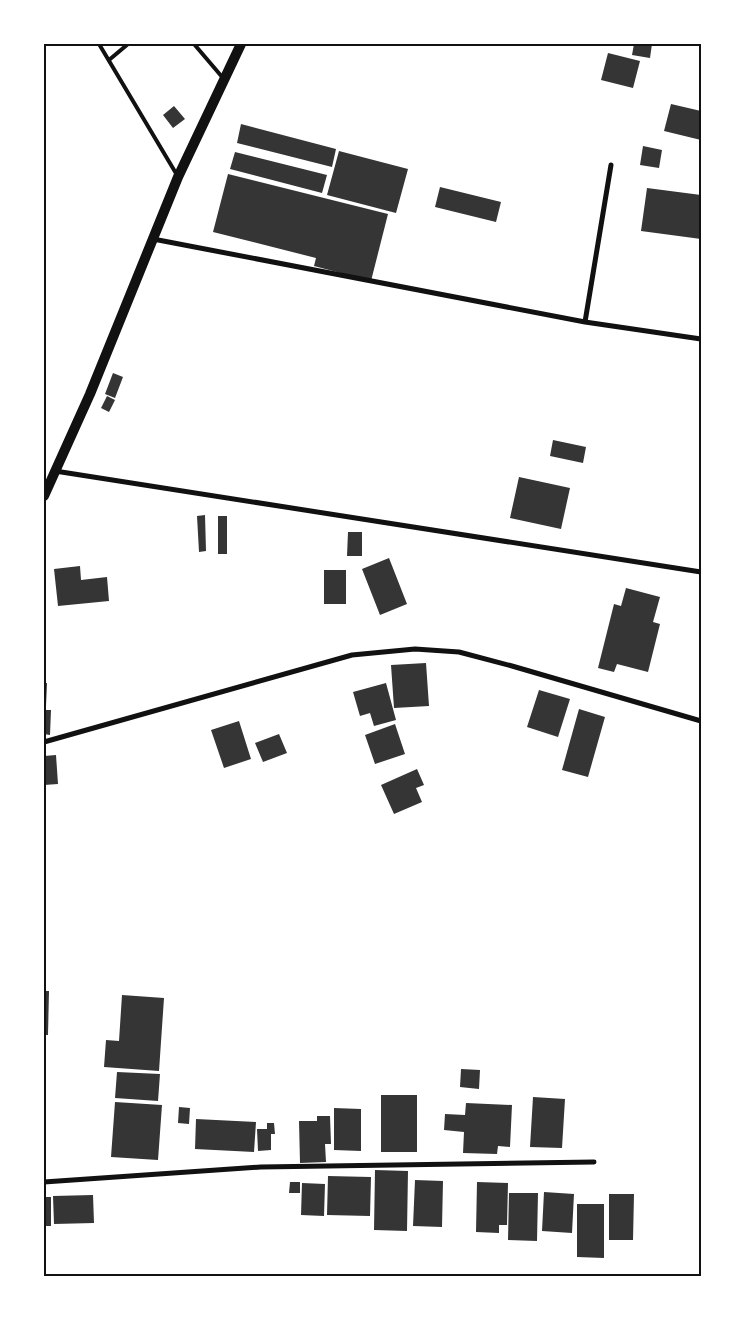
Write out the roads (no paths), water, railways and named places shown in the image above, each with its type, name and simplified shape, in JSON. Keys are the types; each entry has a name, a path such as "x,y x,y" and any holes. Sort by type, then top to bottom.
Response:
{"main road":[{"path":"44,496 90,394 178,177 241,44"}],"street":[{"path":"585,322 611,165"},
{"path":"153,239 585,322 701,339"},
{"path":"54,471 701,572"},
{"path":"44,742 352,655 415,649 458,652 701,721"},
{"path":"44,1182 261,1167 594,1162"}],"lane":[{"path":"99,44 178,177"},
{"path":"109,60 128,44"},
{"path":"194,44 225,80"}]}
